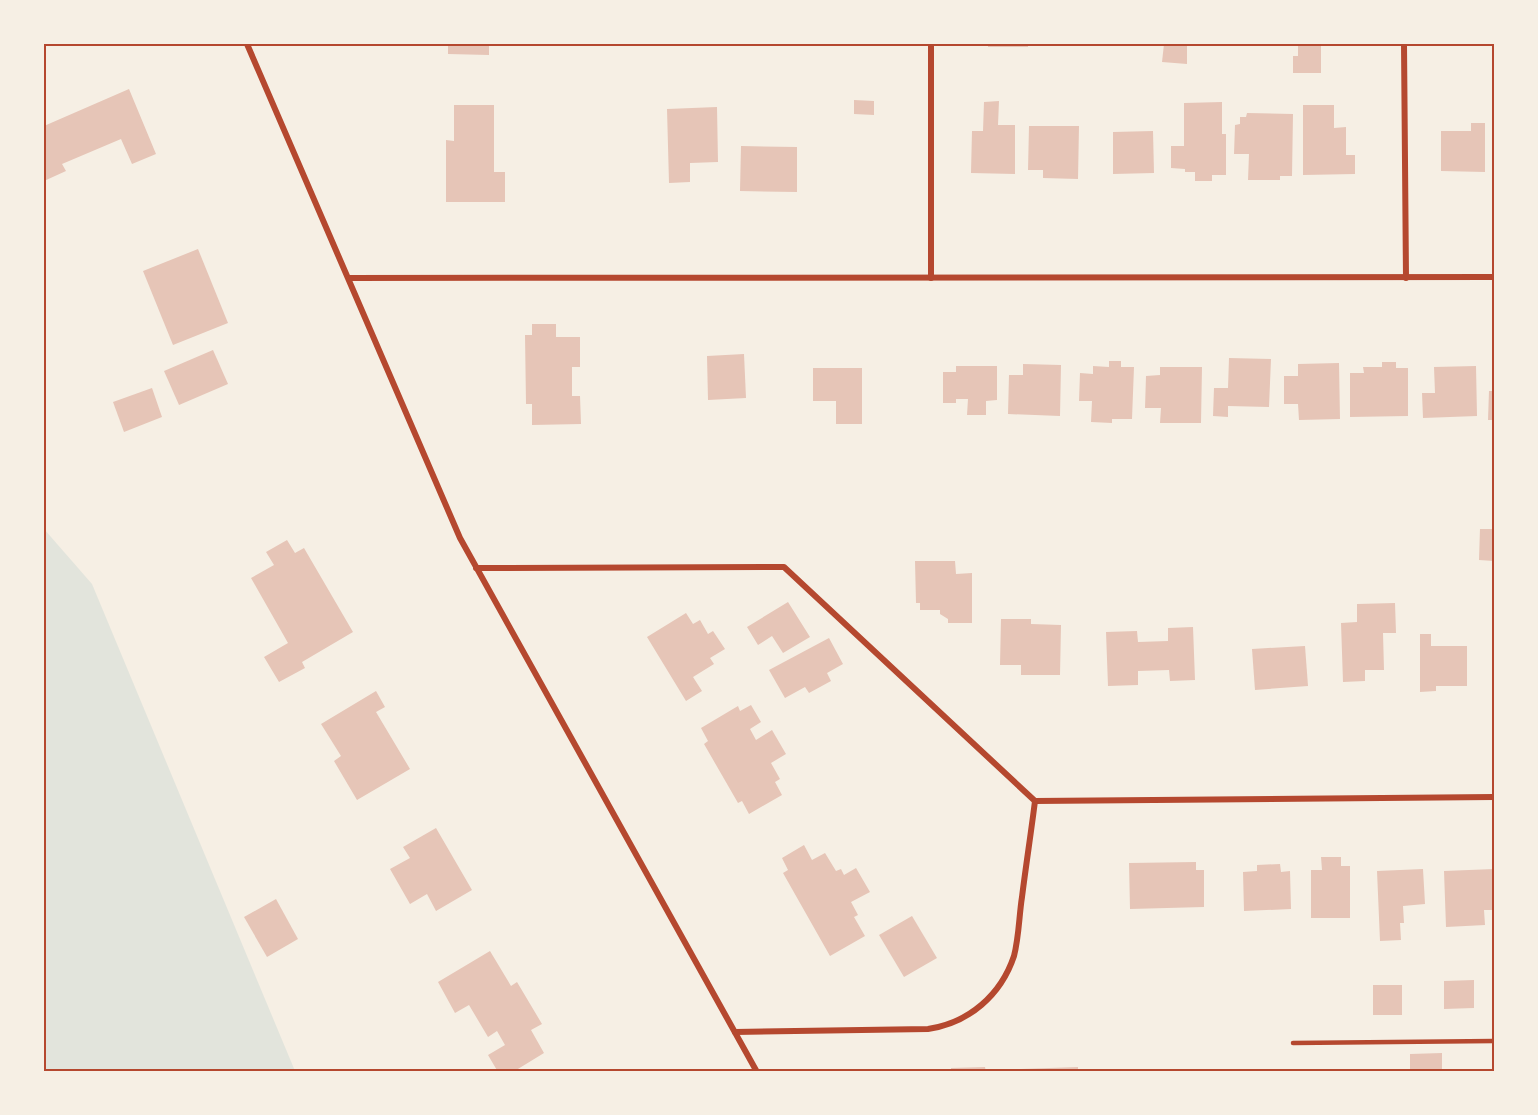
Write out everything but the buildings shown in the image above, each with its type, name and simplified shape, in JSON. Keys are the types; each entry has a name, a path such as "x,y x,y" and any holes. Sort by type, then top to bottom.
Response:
{"street":[{"path":"247,44 460,538 757,1071"},
{"path":"931,44 931,278"},
{"path":"1404,44 1406,278"},
{"path":"349,278 1494,278"},
{"path":"476,568 784,567 1035,801 1494,797"},
{"path":"735,1032 928,1029 964,1018 987,1002 1004,980 1014,954 1035,801"}],"lane":[{"path":"1293,1043 1494,1041"}],"shaded area":[{"path":"44,529 92,584 295,1071 44,1071"}]}
